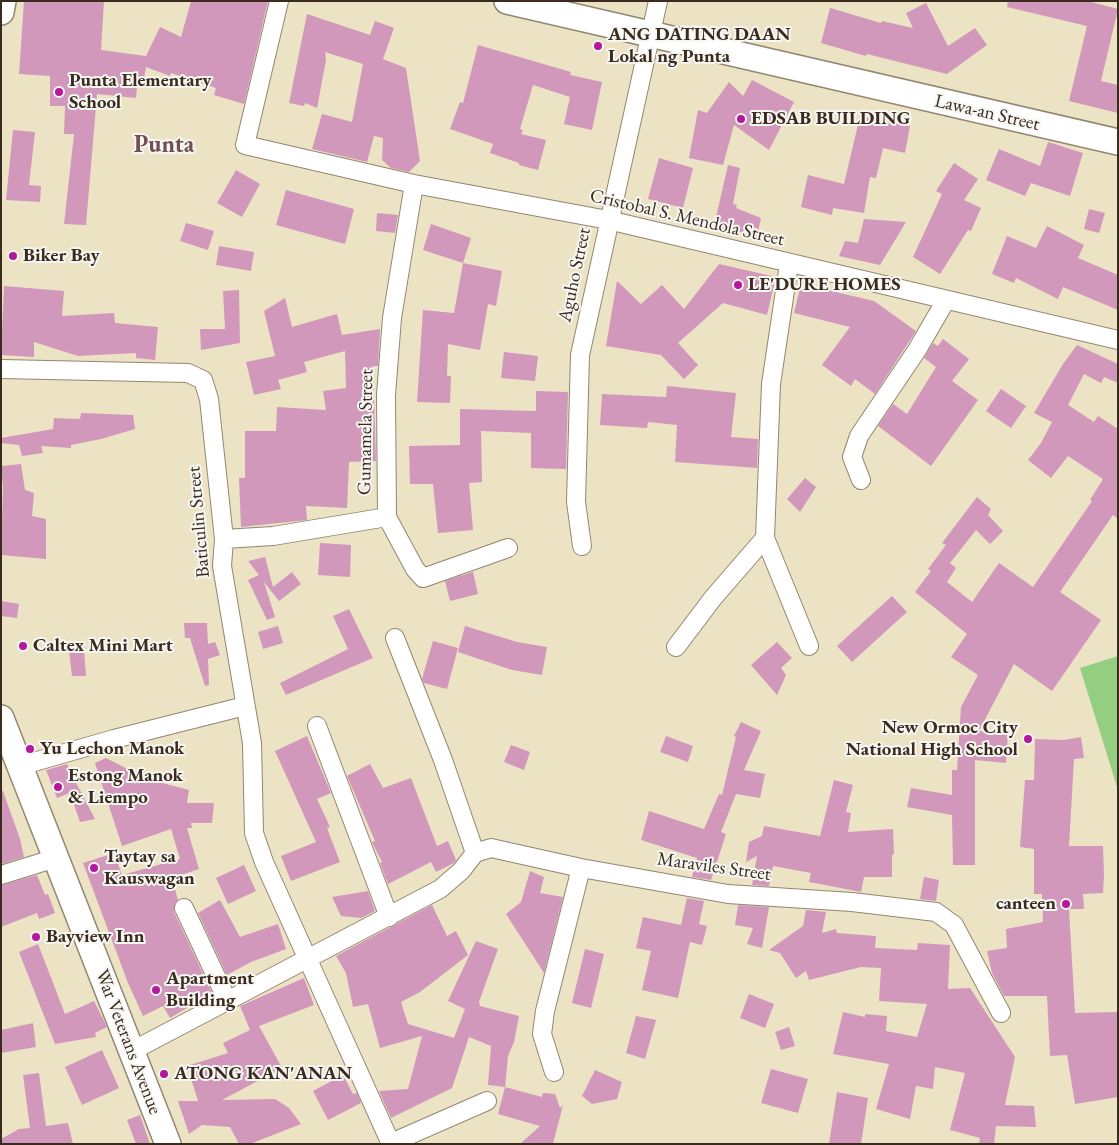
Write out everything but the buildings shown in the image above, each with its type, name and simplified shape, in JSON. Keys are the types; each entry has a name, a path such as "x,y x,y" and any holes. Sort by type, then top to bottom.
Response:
{"street":[{"path":"1,12 3,1"},
{"name":"Cristobal S. Mendola Street","path":"279,1 245,145 279,151 414,184 608,220 788,264 1118,340"},
{"name":"Lawa-an Street","path":"507,1 650,36 1118,142"},
{"name":"Aguho Street","path":"582,546 576,502 580,356 608,220 658,1"},
{"name":"Gumamela Street","path":"224,539 273,536 387,517 386,395 392,318 414,184"},
{"path":"788,264 770,384 765,538 809,646"},
{"path":"861,480 852,457 859,436 917,350 946,300"},
{"name":"Baticulin Street","path":"1,369 188,373 203,380 209,399 224,539 222,566 252,743 254,833 264,862 391,1143"},
{"path":"387,517 414,569 423,578 508,548"},
{"path":"676,647 713,598 765,538"},
{"path":"132,1051 440,889 461,871 475,853 444,760 395,638"},
{"path":"20,766 114,739 245,706"},
{"name":"War Veterans Avenue","path":"1,718 168,1144"},
{"path":"317,726 389,917"},
{"name":"Maraviles Street","path":"475,853 491,848 582,868 728,894 852,902 936,912 954,925 1001,1013"},
{"path":"1,874 56,858"},
{"path":"554,1072 542,1034 545,1011 582,868"},
{"path":"184,908 228,1002"},
{"path":"391,1143 487,1101"}],"green space":[{"path":"1118,656 1118,790 1080,668"}],"place":[{"name":"ANG DATING DAAN Lokal ng Punta","path":"598,46"},
{"name":"Punta Elementary School","path":"59,92"},
{"name":"EDSAB BUILDING","path":"741,119"},
{"name":"Biker Bay","path":"13,256"},
{"name":"LE'DURE HOMES","path":"738,285"},
{"name":"Caltex Mini Mart","path":"23,646"},
{"name":"New Ormoc City National High School","path":"1028,739"},
{"name":"Yu Lechon Manok","path":"30,749"},
{"name":"Estong Manok & Liempo","path":"58,787"},
{"name":"Taytay sa Kauswagan","path":"94,868"},
{"name":"canteen","path":"1066,904"},
{"name":"Bayview Inn","path":"36,937"},
{"name":"Apartment Building","path":"156,990"},
{"name":"ATONG KAN'ANAN","path":"164,1074"}],"district":[{"name":"Punta","path":"164,145"}]}
